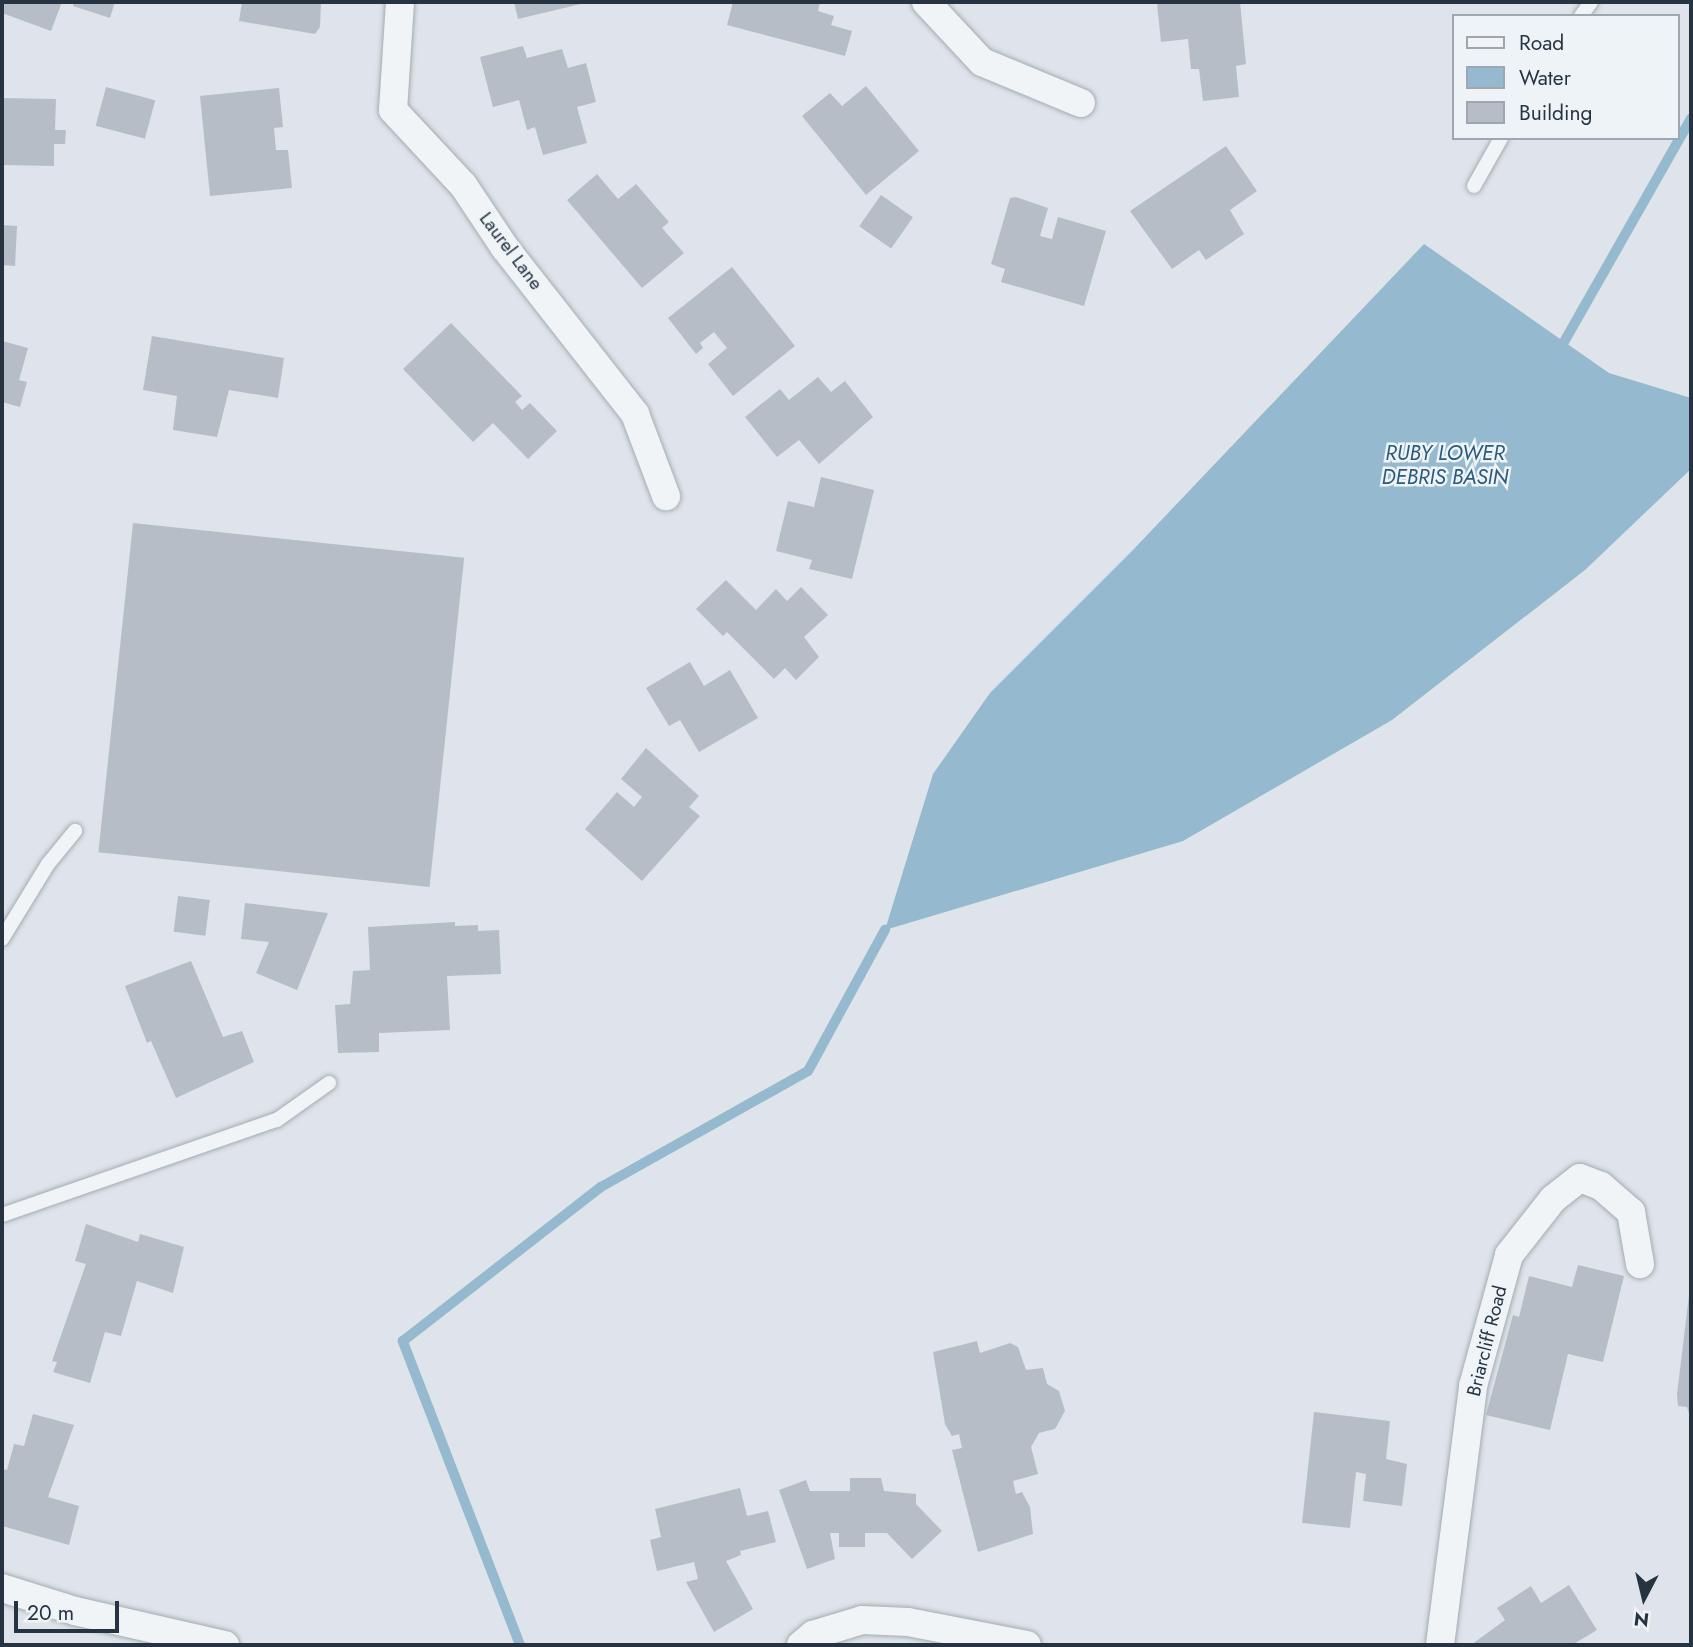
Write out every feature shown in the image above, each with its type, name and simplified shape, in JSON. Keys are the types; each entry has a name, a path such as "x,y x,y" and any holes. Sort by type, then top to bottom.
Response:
{"street":[{"name":"Laurel Lane","path":"400,2 393,110 463,185 505,248 635,414 666,496"},
{"path":"926,2 982,62 1081,103"},
{"name":"Briarcliff Road","path":"1440,1645 1473,1386 1509,1255 1553,1199 1580,1178 1601,1186 1631,1212 1640,1264"},
{"path":"2,1588 75,1611 225,1645"},
{"path":"801,1645 813,1636 862,1620 908,1622 1027,1645"}],"lane":[{"path":"1474,186 1500,140"},
{"path":"2,939 48,864 75,831"},
{"path":"2,1215 277,1120 329,1083"}],"water":[{"name":"RUBY LOWER DEBRIS BASIN","path":"1424,244 1609,373 1691,398 1691,469 1585,570 1392,720 1183,841 885,930 933,774 990,693 1132,551"}],"building":[{"path":"2,2 62,2 51,31 2,13"},
{"path":"74,2 115,2 110,18 73,6"},
{"path":"242,2 321,2 320,27 315,34 239,21"},
{"path":"514,2 585,2 585,3 518,19"},
{"path":"733,2 820,2 818,11 834,16 831,25 852,31 845,56 727,25"},
{"path":"1240,2 1246,64 1236,66 1239,97 1203,101 1199,69 1191,69 1188,39 1161,42 1157,4"},
{"path":"523,46 527,58 562,49 568,68 586,63 596,102 577,107 587,143 543,155 535,127 527,130 519,100 493,107 480,57"},
{"path":"866,86 919,151 866,195 802,116 830,93 842,106"},
{"path":"106,87 155,100 145,139 96,126"},
{"path":"279,88 283,127 274,128 276,150 288,150 292,188 210,196 200,96"},
{"path":"2,98 56,99 55,130 66,130 65,144 54,144 54,166 2,165"},
{"path":"1226,146 1257,191 1230,210 1244,234 1206,260 1199,250 1172,269 1130,211"},
{"path":"597,174 618,199 636,184 669,222 662,228 684,253 642,288 567,200"},
{"path":"881,195 913,217 891,248 859,226"},
{"path":"1016,197 1048,208 1040,236 1052,239 1058,217 1106,231 1084,306 1001,282 1005,269 991,264 1010,198"},
{"path":"2,225 17,226 15,266 2,265"},
{"path":"732,267 795,346 733,396 708,364 727,348 714,332 700,343 703,348 696,354 668,318"},
{"path":"451,323 522,396 515,402 522,410 530,403 557,431 528,459 493,423 473,442 403,369"},
{"path":"152,336 284,358 278,398 229,390 217,437 173,430 177,396 143,390"},
{"path":"2,341 28,348 19,380 27,382 20,407 2,402"},
{"path":"818,377 831,392 845,381 873,417 819,464 799,440 777,457 745,417 780,389 789,400"},
{"path":"821,477 874,490 852,579 809,569 812,560 776,551 788,501 814,507"},
{"path":"133,523 464,558 430,887 98,852"},
{"path":"726,580 756,610 776,589 787,601 801,587 828,615 804,637 819,657 796,680 785,668 774,679 727,632 723,636 696,609"},
{"path":"690,662 704,686 730,670 758,718 699,752 680,720 669,726 646,688"},
{"path":"646,748 699,796 689,807 700,816 642,881 585,829 617,792 634,807 642,797 621,779"},
{"path":"178,896 210,900 205,936 174,932"},
{"path":"245,903 328,913 297,990 256,973 269,942 241,939"},
{"path":"455,922 455,926 478,925 478,931 499,930 501,974 447,976 450,1030 379,1033 379,1052 338,1053 335,1005 350,1004 353,971 370,970 368,927"},
{"path":"191,961 223,1037 242,1031 254,1062 176,1098 151,1041 147,1043 125,986"},
{"path":"86,1224 138,1242 140,1234 184,1247 173,1293 137,1281 121,1336 105,1332 90,1383 53,1372 57,1362 52,1361 86,1264 75,1261"},
{"path":"1578,1265 1624,1276 1603,1362 1568,1354 1550,1430 1486,1415 1513,1315 1519,1317 1529,1276 1572,1287"},
{"path":"1690,1287 1691,1419 1687,1407 1678,1406 1677,1394"},
{"path":"977,1341 980,1353 1010,1343 1018,1347 1026,1370 1043,1368 1047,1384 1059,1391 1065,1411 1055,1429 1039,1433 1031,1447 1038,1474 1013,1481 1016,1494 1022,1492 1030,1507 1033,1534 978,1552 952,1450 962,1448 959,1434 952,1436 945,1424 933,1352"},
{"path":"1314,1412 1390,1421 1386,1459 1407,1464 1402,1506 1363,1501 1366,1474 1356,1472 1350,1528 1302,1523"},
{"path":"33,1414 74,1425 48,1497 79,1506 69,1545 2,1526 2,1469 7,1470 14,1444 24,1446"},
{"path":"850,1478 881,1478 884,1491 916,1494 916,1504 942,1531 912,1559 887,1533 865,1533 865,1547 839,1547 839,1533 830,1533 835,1559 807,1569 779,1490 806,1480 810,1491 850,1491"},
{"path":"740,1488 747,1516 768,1511 776,1542 740,1551 741,1555 726,1561 753,1609 714,1632 686,1582 698,1579 694,1562 657,1571 650,1540 661,1537 655,1509"},
{"path":"1569,1585 1597,1630 1572,1645 1471,1645 1505,1620 1497,1608 1531,1586 1541,1603"}],"waterway":[{"path":"1679,139 1691,118"},
{"path":"1564,342 1679,140"},
{"path":"520,1645 403,1341 601,1187 808,1071 885,930"}]}
